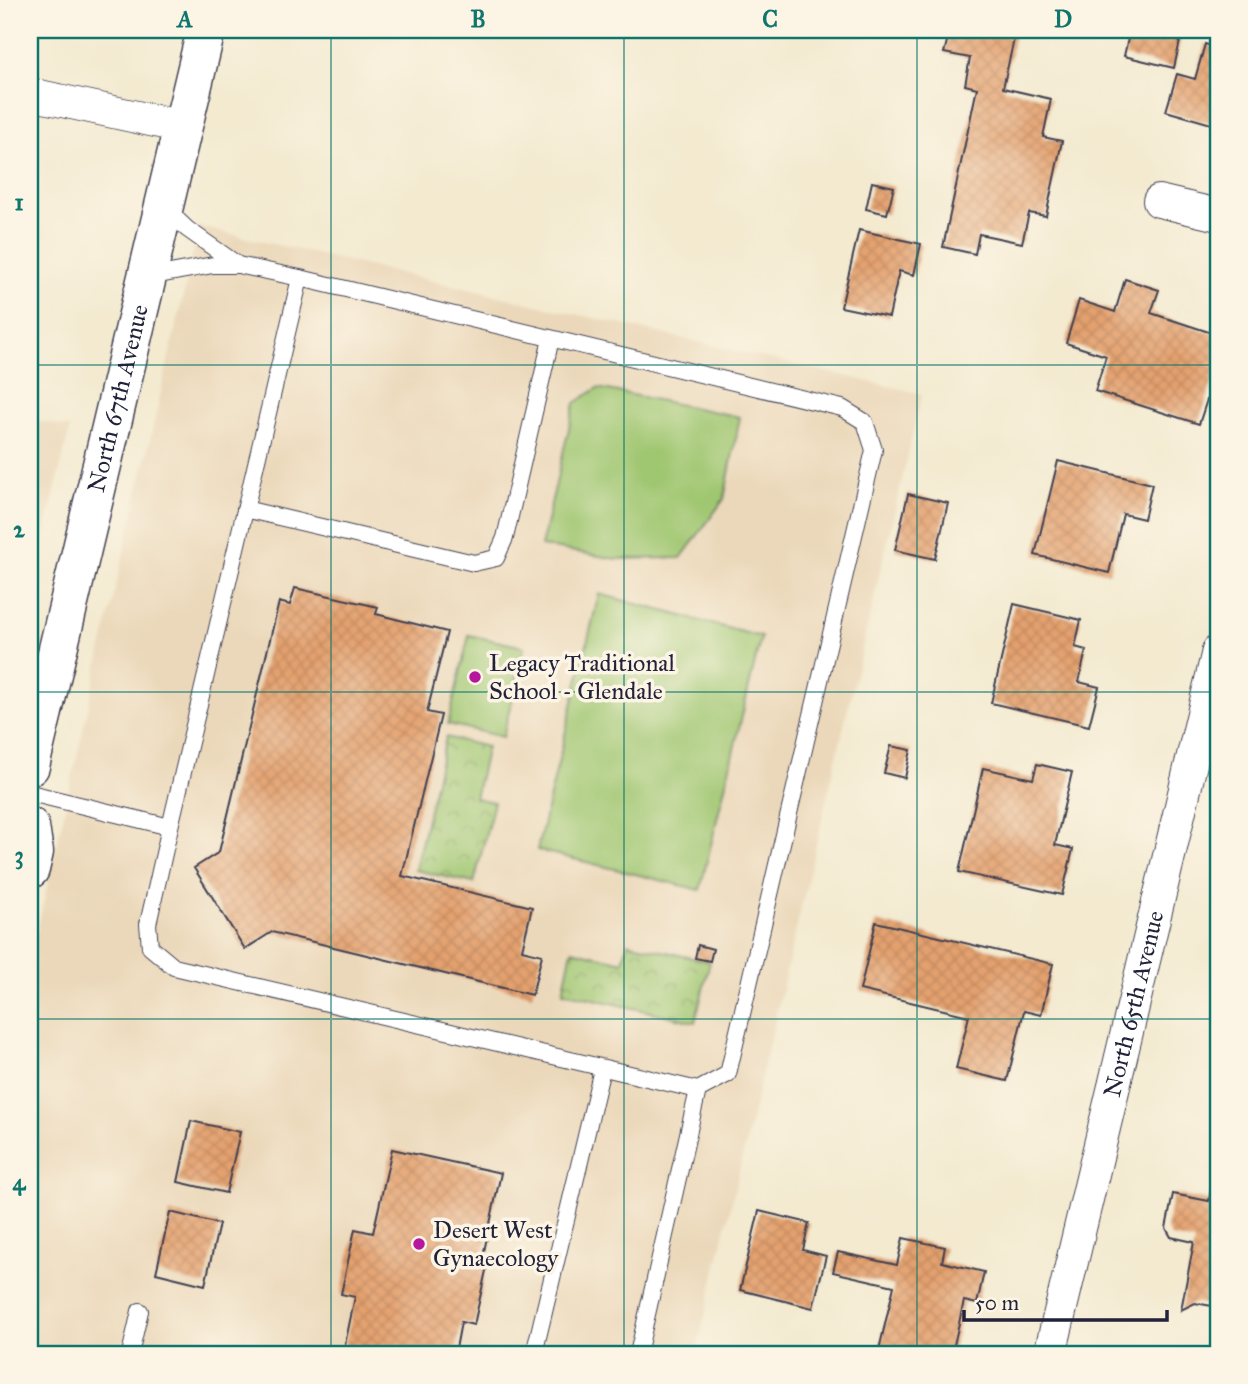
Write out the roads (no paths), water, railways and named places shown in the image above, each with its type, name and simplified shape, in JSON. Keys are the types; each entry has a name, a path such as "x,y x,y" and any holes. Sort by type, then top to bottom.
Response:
{"main road":[{"name":"North 67th Avenue","path":"30,766 206,30"},
{"path":"30,827 34,852 30,869"}],"street":[{"path":"30,94 183,127"},
{"path":"1159,201 1218,215"},
{"name":"North 65th Avenue","path":"1050,1354 1218,651"}],"lane":[{"path":"163,207 187,229 239,265"},
{"path":"146,277 212,265 239,265 300,278 842,408 865,422 874,450 728,1074 698,1090 174,967 150,947 148,923 300,278"},
{"path":"245,509 474,563 496,558 505,538 551,339"},
{"path":"30,793 170,827"},
{"path":"534,1354 602,1069"},
{"path":"638,1354 698,1090"},
{"path":"130,1354 140,1311"}],"place":[{"name":"Legacy Traditional School - Glendale","path":"475,677"},
{"name":"Desert West Gynaecology","path":"419,1244"}]}
